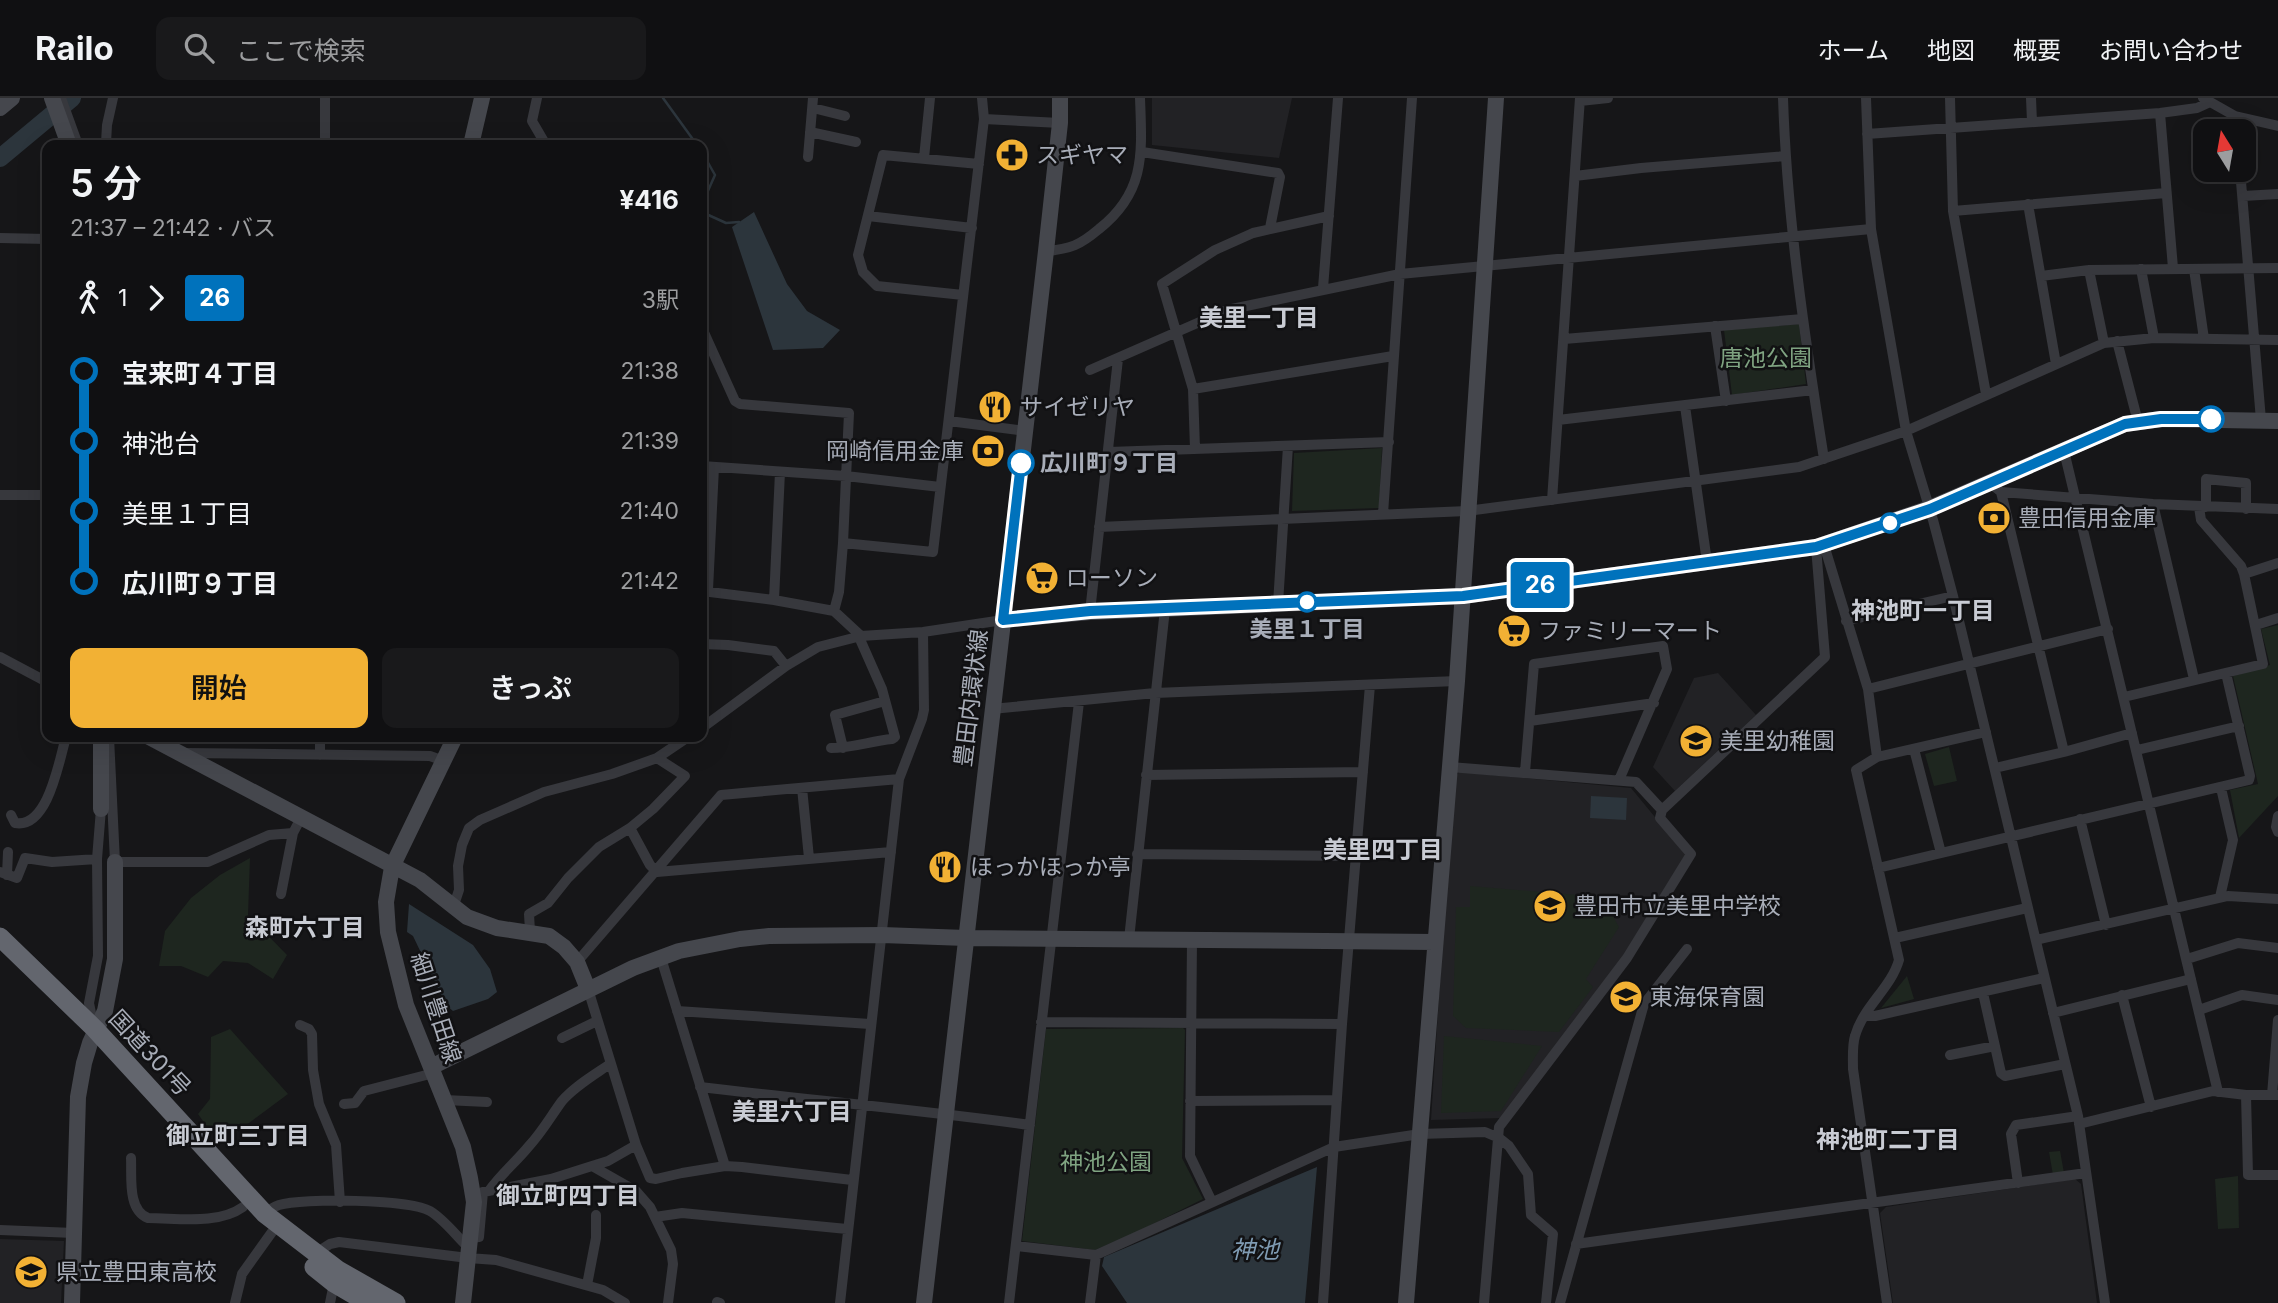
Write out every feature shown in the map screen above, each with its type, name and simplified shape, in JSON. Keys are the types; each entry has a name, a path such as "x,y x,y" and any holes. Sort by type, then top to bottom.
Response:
{"highway":[{"name":"国道301号","path":"0,937 269,1223 334,1283 368,1303"},
{"name":"国道301号","path":"0,955 92,1036 243,1207 338,1270 396,1303"}],"street":[{"path":"0,108 12,98"},
{"path":"52,98 67,140"},
{"path":"61,98 76,140"},
{"path":"104,140 113,98"},
{"path":"325,140 326,98"},
{"path":"472,140 482,98"},
{"path":"537,98 532,121 543,140"},
{"path":"924,158 930,98"},
{"path":"843,543 933,551 984,119 982,98"},
{"name":"豊田内環状線","path":"924,1303 1046,251 1060,123 1060,98"},
{"path":"1046,251 1067,250 1091,236 1114,216 1129,197 1138,178 1142,152 1140,98"},
{"path":"1323,288 1338,98"},
{"path":"1383,514 1412,98"},
{"path":"1406,1303 1457,681 1496,98"},
{"path":"1552,500 1580,100 1608,98"},
{"path":"1783,98 1792,238 1824,459"},
{"path":"1866,98 1871,229 1906,431 1953,596 2079,1120 2105,1303"},
{"path":"1950,98 1953,211 1986,394"},
{"path":"2031,98 2032,122"},
{"path":"1867,134 2160,113 2197,108 2205,100 2235,116 2278,126"},
{"path":"808,157 813,103 845,116"},
{"path":"2160,113 2173,268"},
{"path":"984,119 1060,123"},
{"path":"810,132 856,142"},
{"path":"1142,152 1278,173 1280,177 1270,228"},
{"path":"963,295 877,286 863,272 858,255 883,155 979,164"},
{"path":"1575,176 1641,167 1785,156"},
{"path":"2241,182 2261,420"},
{"path":"1953,211 2166,193"},
{"path":"2243,196 2278,194"},
{"path":"2028,204 2056,364"},
{"path":"868,216 972,228"},
{"path":"1195,450 1193,389 1162,288 1164,281 1215,250 1253,233 1329,216"},
{"path":"1090,370 1227,310 1400,274 1871,229"},
{"path":"0,238 42,239"},
{"path":"2041,276 2089,270 2278,268"},
{"path":"2141,269 2154,338"},
{"path":"2194,269 2204,339"},
{"path":"2089,270 2104,343"},
{"path":"1564,339 1804,319"},
{"path":"1716,326 1726,401"},
{"path":"1099,527 1467,512 1804,466 1906,431 2104,343 2154,338 2278,341"},
{"path":"2117,341 2138,422"},
{"path":"707,354 733,398 740,404 849,413 843,543 839,592 834,611"},
{"path":"1193,389 1393,356"},
{"path":"1090,611 1118,359"},
{"path":"1558,420 1813,390"},
{"path":"1685,406 1707,562"},
{"path":"707,724 786,666 818,647 860,636 923,632 1090,611 1463,596 1820,546 1996,488 2064,451 2125,424 2161,419 2278,421"},
{"path":"949,421 1025,431"},
{"path":"1109,452 1389,442"},
{"path":"1278,604 1288,446"},
{"path":"2064,451 2218,1092"},
{"path":"707,466 846,476 940,487"},
{"path":"707,563 714,467"},
{"path":"774,600 780,472"},
{"path":"2124,697 2263,664 2241,566 2201,520 2206,479 2246,483 2246,509"},
{"path":"1996,488 2152,504 2278,509"},
{"path":"1996,488 2064,752"},
{"path":"0,495 42,495"},
{"path":"2152,504 2194,679"},
{"path":"1820,546 1868,689 1877,757"},
{"path":"1484,1303 1499,1127 1626,958 1691,855 1660,818 1662,810 1825,657 1820,546"},
{"path":"2244,574 2278,563"},
{"path":"707,591 834,611 860,636 882,690 895,737 892,740 831,748"},
{"path":"1846,621 1953,596"},
{"path":"1129,939 1165,609"},
{"path":"2256,625 2278,618"},
{"path":"1868,689 2108,629"},
{"path":"840,1303 898,779 922,719 923,632"},
{"path":"707,644 774,651 786,666"},
{"path":"1525,772 1534,664 1663,646 1667,668 1619,780"},
{"path":"0,657 42,679"},
{"path":"1878,868 2249,780 2226,673"},
{"path":"992,709 1155,693 1457,681"},
{"path":"1323,1303 1342,1024 1370,685"},
{"path":"843,748 835,715 885,701"},
{"path":"1009,1303 1079,702"},
{"path":"1530,721 1654,703"},
{"path":"2137,750 2239,726"},
{"path":"1887,1303 1853,1069 1856,1035 1899,960 1856,770 1877,757 1986,732"},
{"path":"1995,768 2132,733"},
{"path":"10,815 15,823 20,824 38,816 45,803 64,742"},
{"path":"92,1036 89,1003 98,956 97,859 101,809 101,742"},
{"path":"72,1303 78,1097 83,1063 92,1036 105,1011 115,959 115,862 109,742"},
{"path":"158,742 420,880 453,908 481,923 549,936 564,947 577,962 588,989 636,1145 653,1180 725,1166 852,1180"},
{"path":"320,742 320,755"},
{"name":"細川豊田線","path":"453,742 392,867 386,902 388,932 406,1006 463,1147 470,1178 474,1202 463,1303"},
{"path":"453,908 459,890 458,866 462,845 469,828 480,820 544,792 612,774 657,758 681,742"},
{"path":"1914,749 1941,853"},
{"path":"178,753 430,756 444,761"},
{"path":"530,931 529,915 548,903 599,847 630,828 685,776 657,758"},
{"path":"1450,767 1636,782 1662,810"},
{"path":"1146,775 1363,772"},
{"path":"577,962 722,795 898,779"},
{"path":"802,788 809,858"},
{"path":"2220,897 2233,841 2221,788"},
{"path":"281,894 293,833 302,816"},
{"path":"2278,816 2278,832"},
{"path":"2080,820 2106,925"},
{"path":"630,828 650,865 657,872"},
{"path":"115,862 208,862 268,835 293,833"},
{"path":"8,852 3,874 17,878 25,858 52,862 97,859"},
{"path":"657,872 891,852"},
{"path":"1137,854 1356,856"},
{"path":"2036,940 2220,897 2278,899"},
{"path":"1895,938 2027,908"},
{"path":"345,1104 355,1103 364,1091 432,1070 633,968 709,943 769,936 1435,942"},
{"path":"1192,940 1190,1156 1212,1202"},
{"path":"2187,959 2238,943 2278,948"},
{"path":"1560,1303 1644,1004 1687,949"},
{"path":"661,958 725,1166"},
{"path":"1866,1016 2044,978"},
{"path":"2053,1013 2191,979"},
{"path":"1983,993 2001,1073 2005,1076 2066,1064"},
{"path":"2122,995 2151,1107"},
{"path":"2199,1010 2242,995 2278,1000"},
{"path":"677,1012 870,1024"},
{"path":"2018,1183 2011,1134 2016,1125 2079,1120 2151,1107 2213,1091 2275,1095 2278,1020"},
{"path":"562,1038 597,1021"},
{"path":"1041,1022 1342,1024"},
{"path":"300,1025 309,1029 312,1034 313,1070 319,1104 336,1145 340,1202"},
{"path":"1950,1055 1995,1046"},
{"path":"489,1191 502,1172 547,1125 563,1101 583,1082 610,1064"},
{"path":"700,1087 947,1113 1030,1125"},
{"path":"2246,1095 2248,1175 2278,1175"},
{"path":"445,1100 487,1102"},
{"path":"1190,1101 1337,1100"},
{"path":"1016,1246 1096,1255 1334,1147 1420,1134 1485,1132 1510,1146 1528,1174 1531,1215 1553,1234 1546,1303"},
{"path":"469,1248 479,1237 483,1192 551,1179 608,1161 636,1145"},
{"path":"131,1158 133,1203 141,1215 148,1218 198,1219 233,1215 243,1207"},
{"path":"592,1166 636,1191 655,1217 671,1250 673,1264 667,1303"},
{"path":"1576,1244 2086,1173"},
{"path":"235,1303 242,1274 269,1223 272,1208 281,1204 340,1202 370,1202 421,1208 431,1212 469,1248 496,1260 603,1290 625,1303"},
{"path":"655,1217 676,1212 847,1229"},
{"path":"587,1285 597,1238 596,1215"},
{"path":"0,1230 75,1233"},
{"path":"316,1253 339,1242 469,1248"},
{"path":"1090,1303 1096,1255"},
{"path":"330,1303 334,1283"}],"shaded area":[{"path":"1152,98 1292,98 1279,158 1152,145"},
{"name":"美里幼稚園","path":"1718,673 1756,715 1675,791 1653,767 1694,678"},
{"name":"豊田市立美里中学校","path":"1459,772 1631,788 1687,856 1625,956 1502,1118 1431,1120 1453,780"},
{"path":"2075,1179 2081,1184 2097,1303 1893,1303 1880,1213 1886,1207"},
{"name":"県立豊田東高校","path":"0,1239 64,1241 61,1303 0,1303"}],"green space":[{"name":"唐池公園","path":"1799,324 1806,384 1732,395 1724,330"},
{"path":"1382,448 1379,508 1292,511 1294,453"},
{"path":"2278,625 2278,796 2239,838 2230,790 2258,784 2233,676 2270,665 2261,629"},
{"path":"1949,747 1957,781 1934,786 1925,754"},
{"path":"250,858 248,915 287,955 273,979 248,963 223,961 208,977 181,966 159,966 165,931 191,898 220,875"},
{"path":"1470,886 1602,897 1619,927 1586,979 1593,987 1559,1032 1466,1028 1453,1016 1456,907 1470,907"},
{"path":"1907,976 1914,999 1881,1008"},
{"name":"神池公園","path":"1183,1028 1182,1158 1203,1199 1095,1250 1022,1241 1046,1029"},
{"path":"230,1029 288,1094 225,1141 210,1131 198,1114 210,1099 211,1037"},
{"path":"1444,1036 1542,1046 1501,1111 1441,1113"},
{"path":"2060,1151 2064,1173 2053,1175 2049,1152"},
{"path":"2238,1176 2239,1228 2218,1229 2215,1179"}],"water":[{"path":"754,212 787,284 807,311 840,330 823,348 773,350 732,227"},
{"path":"1591,796 1627,798 1626,820 1590,818"},
{"path":"409,904 473,945 490,969 497,992 488,999 453,1011 446,1005 413,936 407,932"},
{"name":"神池","path":"1317,1167 1305,1303 1127,1303 1102,1266 1104,1257"}],"waterway":[{"path":"0,158 72,98"},
{"path":"663,98 693,140"},
{"path":"707,161 715,175 707,193"},
{"path":"707,214 726,223 739,222"}],"bus line":[{"name":"26","path":"1021,463 1003,620 1090,611 1463,596 1816,547 1930,509 2125,424 2161,419 2211,419"}],"place":[{"name":"スギヤマ","path":"1012,155"},
{"name":"サイゼリヤ","path":"995,407"},
{"name":"岡崎信用金庫","path":"988,451"},
{"name":"広川町９丁目","path":"1021,463"},
{"name":"豊田信用金庫","path":"1994,518"},
{"name":"ローソン","path":"1042,578"},
{"name":"美里１丁目","path":"1307,602"},
{"name":"ファミリーマート","path":"1514,631"},
{"name":"美里幼稚園","path":"1696,741"},
{"name":"ほっかほっか亭","path":"945,867"},
{"name":"豊田市立美里中学校","path":"1550,906"},
{"name":"東海保育園","path":"1626,997"},
{"name":"県立豊田東高校","path":"31,1272"}],"district":[{"name":"美里一丁目","path":"1259,318"},
{"name":"神池町一丁目","path":"1923,611"},
{"name":"美里四丁目","path":"1383,850"},
{"name":"森町六丁目","path":"305,928"},
{"name":"美里六丁目","path":"792,1112"},
{"name":"御立町三丁目","path":"238,1136"},
{"name":"神池町二丁目","path":"1888,1140"},
{"name":"御立町四丁目","path":"568,1196"}]}
